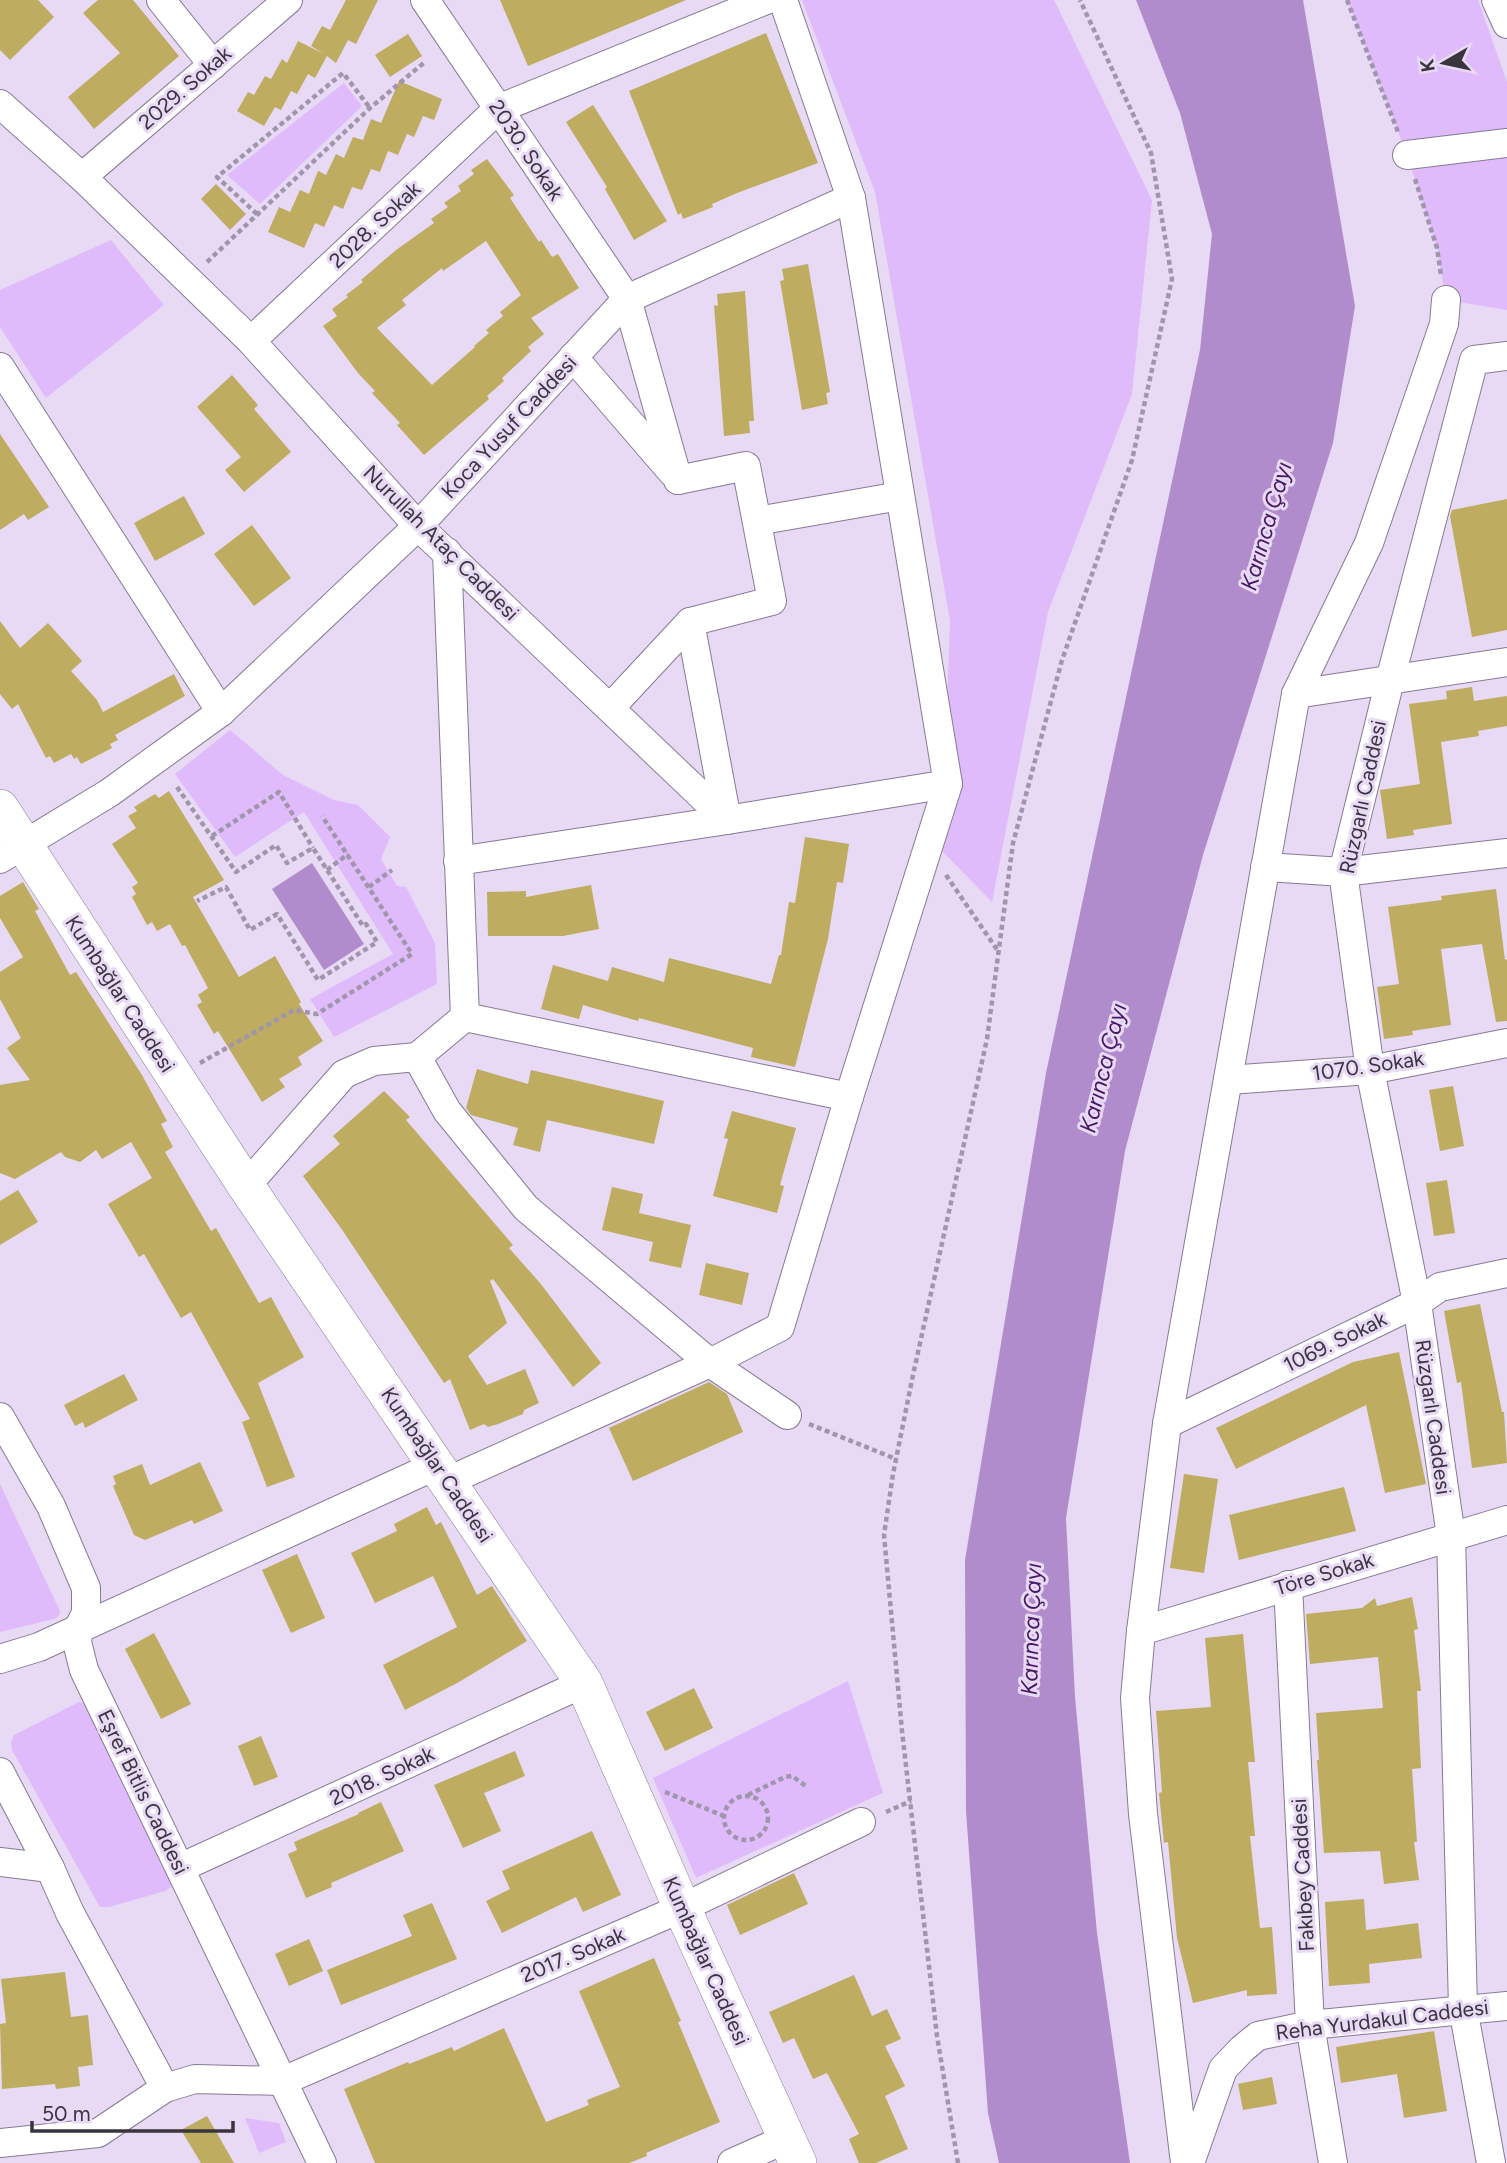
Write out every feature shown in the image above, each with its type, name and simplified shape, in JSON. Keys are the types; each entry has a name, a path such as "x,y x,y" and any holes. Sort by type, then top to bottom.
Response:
{"main road":[{"name":"Kumbağlar Caddesi","path":"0,808 12,852 175,1078 584,1684 792,2151"}],"street":[{"path":"160,0 213,65"},
{"name":"2029. Sokak","path":"82,177 288,0"},
{"name":"2030. Sokak","path":"425,0 627,299 678,480"},
{"path":"499,109 766,0"},
{"path":"0,1659 38,1647 79,1627 442,1473 710,1363 780,1327 948,784 851,198 783,0"},
{"path":"1496,0 1507,24"},
{"name":"Nurullah Ataç Caddesi","path":"0,104 82,177 251,341 418,526 727,820"},
{"name":"2028. Sokak","path":"251,341 499,109"},
{"path":"1407,155 1507,144"},
{"name":"Koca Yusuf Caddesi","path":"12,852 109,793 221,712 418,526 627,299 851,198"},
{"path":"1185,2163 1143,1814 1135,1698 1167,1424 1296,694 1369,543 1444,324 1446,300"},
{"name":"Rüzgarlı Caddesi","path":"1491,2163 1463,2008 1451,1536 1417,1303 1370,1070 1343,872 1474,360 1507,356"},
{"path":"573,357 678,480 746,466 772,601 690,622 610,708"},
{"path":"0,367 221,712"},
{"path":"757,522 900,496"},
{"path":"447,552 465,1017"},
{"path":"690,622 727,820"},
{"path":"1296,694 1507,662"},
{"path":"458,860 948,784"},
{"path":"1265,867 1343,872 1507,853"},
{"path":"465,1017 849,1097"},
{"path":"246,1186 344,1074 373,1061 417,1057 465,1017"},
{"name":"1070. Sokak","path":"1228,1080 1370,1070 1507,1043"},
{"path":"417,1057 447,1111 526,1208 710,1363 787,1415"},
{"name":"1069. Sokak","path":"1167,1424 1417,1303 1440,1287 1507,1273"},
{"name":"Eşref Bitlis Caddesi","path":"0,1417 51,1506 86,1588 86,1613 79,1627 77,1651 83,1670 322,2163"},
{"name":"Töre Sokak","path":"1141,1631 1507,1520"},
{"name":"Fakıbey Caddesi","path":"1289,1584 1310,2025 1333,2163"},
{"name":"2018. Sokak","path":"180,1868 584,1684"},
{"path":"0,1772 70,1913 165,2088"},
{"name":"2017. Sokak","path":"283,2081 682,1908 861,1822"},
{"path":"0,1862 50,1868"},
{"name":"Reha Yurdakul Caddesi","path":"1190,2163 1223,2069 1258,2036 1310,2025 1463,2008 1507,2006"},
{"path":"0,2143 98,2133 165,2088 195,2079 283,2081"},
{"path":"732,2163 792,2151"}],"path":[{"path":"958,2163 937,2036 902,1731 884,1535 896,1459 987,1038 1013,843 1062,660 1132,460 1172,279 1151,153 1080,0"},
{"path":"201,267 370,108 426,61"},
{"path":"257,215 217,177 343,73 370,108"},
{"path":"177,787 236,872 276,845 287,863 313,848"},
{"path":"197,901 226,887 250,930 277,914 318,980 377,942 366,924 363,926 279,792 212,836"},
{"path":"175,1078 294,1010 317,1014 412,954 322,816"},
{"path":"928,849 999,952"},
{"path":"327,870 348,855"},
{"path":"369,887 392,870"},
{"path":"787,1415 896,1459"},
{"path":"747,1796 761,1801 769,1814 769,1821 762,1834 749,1840 735,1837 726,1827 724,1816 733,1800 785,1777 792,1776 807,1786"},
{"path":"625,1777 724,1816"}],"shaded area":[{"path":"802,0 1054,0 1152,200 1132,394 1048,612 992,902 942,851 950,621 875,192"},
{"path":"1347,0 1478,0 1507,82 1507,310 1446,300 1437,248 1407,155"},
{"path":"344,83 362,106 260,204 227,175"},
{"path":"111,240 164,305 46,398 0,327 0,290"},
{"path":"230,730 283,775 334,800 358,805 390,837 381,859 397,886 406,887 435,943 437,984 334,1037 310,999 393,954 304,812 235,857 175,774"},
{"path":"0,1484 60,1611 59,1616 54,1619 0,1632"},
{"path":"848,1681 883,1793 696,1878 653,1778"},
{"path":"79,1702 87,1704 175,1881 165,1891 109,1907 100,1907 12,1750 14,1735"},
{"path":"245,2118 279,2123 286,2142 259,2153"}],"water":[{"name":"Karınca Çayı","path":"1136,0 1303,0 1355,306 1333,443 1203,855 1125,1151 1066,1518 1075,1697 1097,1933 1130,2163 999,2163 988,2113 966,1811 965,1560 1046,1073 1200,350 1212,234 1180,113"},
{"path":"312,863 364,944 324,970 272,889"}],"building":[{"path":"0,0 38,0 54,17 10,60 0,50"},
{"path":"98,0 133,0 179,56 94,129 68,97 120,53 83,13"},
{"path":"346,0 378,0 356,44 348,40 336,63 327,56 315,78 308,74 297,94 291,91 281,110 275,107 264,126 237,111 248,92 254,95 265,76 271,79 282,59 287,63 298,41 324,54 311,46 322,26 330,30"},
{"path":"500,0 686,0 528,66"},
{"path":"766,33 818,163 737,193 712,204 713,207 683,219 681,213 678,215 629,91"},
{"path":"408,34 422,56 390,77 375,55"},
{"path":"399,81 442,99 434,120 423,116 414,137 407,134 398,155 388,151 380,172 371,169 362,190 352,187 343,209 334,205 324,227 315,223 304,248 268,232 279,207 290,212 300,190 309,194 318,171 326,175 336,154 344,158 353,137 363,140 371,119 381,123"},
{"path":"593,105 667,221 634,240 605,189 607,187 566,122"},
{"path":"487,159 514,195 510,198 539,242 541,240 552,257 558,254 579,288 531,318 544,334 528,347 531,351 502,378 504,381 487,396 489,399 424,455 397,425 400,423 372,393 375,391 323,326 337,316 332,309 363,282 361,280 396,250 434,223 431,219 448,207 444,203 461,191 458,186 474,174 471,170","holes":["486,241 521,295 500,312 503,316 486,330 489,333 432,385 377,328 406,305 402,300 442,268 443,271"]},
{"path":"216,184 246,214 230,230 201,199"},
{"path":"808,264 830,392 826,393 828,404 802,410 780,281 784,280 782,269"},
{"path":"745,291 754,421 749,421 750,433 724,436 714,305 718,306 717,294"},
{"path":"232,375 258,405 254,409 291,452 244,492 225,470 241,457 197,407"},
{"path":"0,434 49,507 28,520 24,514 0,530"},
{"path":"184,496 205,534 155,561 134,523"},
{"path":"1507,499 1507,630 1472,637 1450,516 1452,510"},
{"path":"252,525 291,578 254,606 214,554"},
{"path":"0,621 20,648 48,623 82,661 71,671 97,700 103,712 174,674 185,696 115,735 118,740 110,744 112,748 81,764 77,757 74,759 71,754 54,763 50,756 46,758 18,704 12,709 0,694"},
{"path":"1472,687 1474,701 1507,696 1507,726 1478,731 1479,736 1441,742 1452,824 1413,830 1414,835 1387,839 1380,790 1420,784 1409,704 1447,699 1446,691"},
{"path":"169,791 224,880 193,897 239,977 275,956 301,1002 299,1004 323,1041 298,1057 302,1065 279,1079 285,1087 262,1102 218,1031 214,1034 197,1005 202,1002 198,995 208,988 185,945 182,946 170,924 157,931 152,922 147,925 132,897 136,894 132,887 138,883 112,844 136,828 128,816 137,811 134,807 155,794 159,798"},
{"path":"805,837 849,844 843,883 837,882 828,939 795,1067 751,1057 753,1048 583,1005 579,1019 541,1009 553,965 608,981 612,967 664,982 669,958 771,984 781,955 789,902 795,903"},
{"path":"23,882 39,909 35,911 70,975 76,972 142,1075 167,1121 161,1124 173,1147 165,1152 211,1231 216,1228 259,1303 271,1297 304,1357 258,1383 295,1477 267,1487 242,1422 250,1419 191,1312 181,1318 144,1254 139,1257 108,1204 152,1178 131,1142 102,1159 96,1150 80,1162 65,1157 61,1152 15,1179 0,1173 0,1085 30,1080 7,1048 21,1038 0,999 0,972 23,957 0,918 0,896"},
{"path":"591,885 599,929 563,936 488,936 487,892 526,891 526,897"},
{"path":"1496,889 1505,960 1507,959 1507,1021 1496,1022 1482,944 1441,949 1451,1025 1412,1031 1413,1035 1384,1039 1377,987 1399,984 1388,907 1442,900 1441,896"},
{"path":"477,1069 528,1084 531,1070 664,1101 654,1144 547,1120 540,1152 513,1145 518,1128 471,1115 466,1108"},
{"path":"1453,1086 1464,1146 1440,1151 1429,1090"},
{"path":"384,1091 410,1117 406,1120 513,1245 509,1248 540,1283 601,1363 573,1387 493,1279 490,1281 507,1323 468,1356 487,1385 525,1369 539,1403 524,1410 523,1414 498,1424 488,1427 484,1424 470,1430 450,1379 444,1383 303,1176 340,1144 333,1136"},
{"path":"732,1111 796,1128 780,1185 784,1186 777,1213 713,1196 728,1139 724,1138"},
{"path":"1447,1180 1455,1233 1434,1236 1426,1183"},
{"path":"612,1187 643,1194 639,1213 691,1225 681,1268 649,1261 653,1242 602,1230"},
{"path":"18,1190 38,1222 0,1245 0,1201"},
{"path":"706,1263 749,1273 742,1305 699,1295"},
{"path":"1480,1304 1504,1412 1507,1463 1472,1468 1461,1382 1457,1383 1444,1311"},
{"path":"1399,1352 1426,1484 1385,1493 1366,1405 1236,1469 1216,1428 1353,1362"},
{"path":"124,1374 138,1400 85,1428 83,1422 75,1426 64,1405"},
{"path":"709,1382 727,1394 743,1432 633,1481 609,1428"},
{"path":"200,1462 223,1511 194,1524 192,1520 145,1540 134,1535 113,1486 116,1484 113,1476 142,1464 150,1485"},
{"path":"1184,1474 1218,1479 1204,1573 1170,1568"},
{"path":"1344,1487 1356,1531 1239,1560 1229,1515"},
{"path":"427,1507 436,1525 441,1522 477,1595 492,1586 527,1641 459,1682 405,1710 383,1665 457,1627 433,1576 375,1603 351,1553 397,1531 394,1524"},
{"path":"297,1554 325,1618 291,1633 262,1570"},
{"path":"1412,1597 1418,1629 1414,1630 1421,1691 1417,1691 1421,1768 1412,1769 1417,1842 1414,1842 1419,1880 1384,1884 1380,1851 1324,1853 1317,1760 1316,1713 1383,1708 1378,1657 1310,1664 1306,1614 1362,1608 1375,1598 1377,1606"},
{"path":"154,1633 191,1704 161,1719 125,1649"},
{"path":"1243,1634 1255,1762 1248,1762 1255,1836 1250,1836 1260,1928 1272,1927 1277,1994 1247,1996 1247,1990 1193,2003 1177,1938 1168,1842 1164,1843 1156,1711 1211,1707 1205,1638"},
{"path":"694,1688 713,1728 665,1751 646,1712"},
{"path":"261,1736 278,1777 254,1786 238,1746"},
{"path":"515,1751 525,1776 484,1793 501,1831 463,1848 434,1785"},
{"path":"381,1802 404,1851 331,1883 332,1887 306,1898 288,1854 297,1850 294,1842"},
{"path":"592,1831 621,1895 583,1912 576,1897 502,1933 486,1901 510,1889 502,1871"},
{"path":"794,1873 808,1904 740,1935 727,1905"},
{"path":"1364,1899 1366,1930 1418,1923 1422,1958 1369,1964 1370,1983 1329,1986 1325,1902"},
{"path":"432,1903 457,1959 341,2005 327,1970 412,1936 403,1915"},
{"path":"309,1939 323,1971 289,1986 275,1954"},
{"path":"654,1958 720,2122 646,2153 647,2156 629,2163 375,2163 344,2089 408,2062 409,2064 452,2047 454,2051 504,2028 546,2122 589,2105 587,2100 620,2087 579,1991"},
{"path":"65,1972 71,2017 88,2015 93,2065 78,2067 80,2086 56,2089 55,2084 2,2089 0,2024 6,2023 1,1979"},
{"path":"854,1975 872,2016 887,2009 901,2039 885,2046 905,2086 885,2096 908,2149 876,2163 859,2163 849,2139 859,2134 827,2073 813,2079 794,2038 783,2043 769,2012"},
{"path":"1434,2031 1447,2111 1404,2118 1397,2074 1341,2083 1336,2047"},
{"path":"1272,2077 1277,2104 1243,2110 1238,2084"},
{"path":"207,2116 234,2163 201,2163 181,2130"}]}
